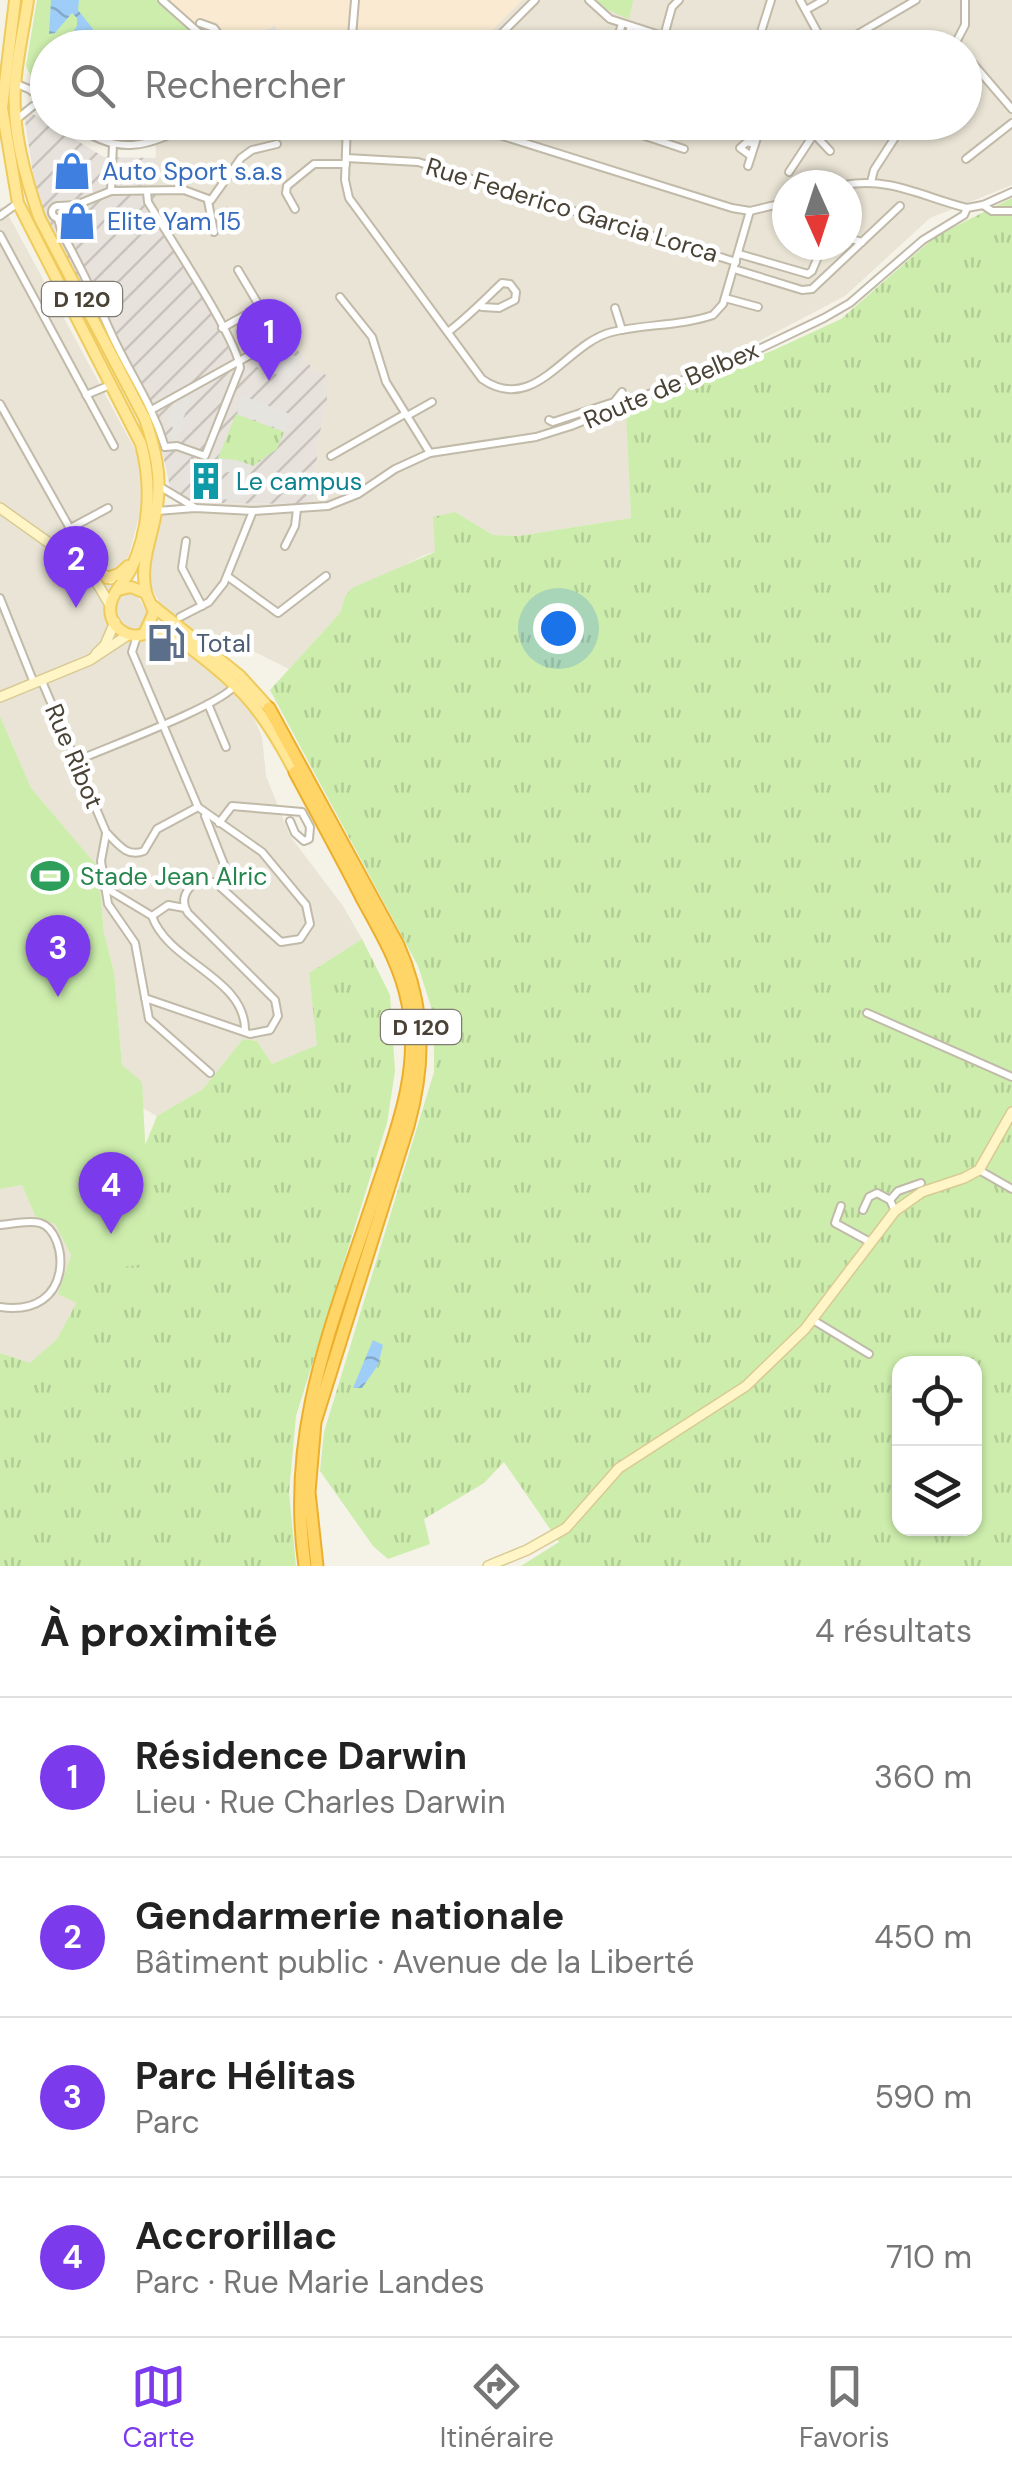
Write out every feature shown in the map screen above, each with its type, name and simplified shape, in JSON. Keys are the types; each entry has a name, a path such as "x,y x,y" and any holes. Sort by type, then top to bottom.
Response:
{"highway":[{"name":"D 120","path":"270,708 398,945 414,985 422,1043 418,1092 315,1422 310,1492 317,1566"},
{"name":"D 120","path":"295,772 398,968 409,1006 412,1044 410,1077 400,1120 306,1418 299,1492 305,1566"}],"main road":[{"name":"D 120","path":"15,0 4,133 18,203 141,444 148,470 150,498 124,587"},
{"name":"D 120","path":"28,0 6,83 39,217 145,419 159,486 142,571 146,593"},
{"path":"107,578 124,571 138,548"},
{"path":"124,587 146,593 154,618 136,635 115,622 110,605 124,587"},
{"name":"D 120","path":"153,606 240,676 270,708"},
{"name":"D 120","path":"136,635 170,634 236,684 268,720 295,772"}],"street":[{"path":"162,0 199,30"},
{"path":"352,30 354,0"},
{"path":"505,30 535,0"},
{"path":"589,0 610,18 644,30"},
{"path":"666,30 672,7 679,0"},
{"path":"762,30 771,0"},
{"path":"806,10 824,0"},
{"path":"865,30 916,0"},
{"path":"962,30 967,16 965,0"},
{"path":"803,1 817,30"},
{"path":"200,22 215,30"},
{"path":"624,30 627,25"},
{"path":"626,30 627,25"},
{"path":"982,75 1012,110"},
{"path":"6,83 30,94"},
{"path":"16,120 30,109"},
{"path":"966,159 1012,123"},
{"path":"100,140 124,147 157,140"},
{"path":"347,140 347,190 354,206 482,379 511,390 537,383 596,339 622,330 705,318 720,310 750,211"},
{"path":"517,140 750,211 772,206"},
{"path":"657,140 684,149"},
{"path":"748,166 756,140"},
{"path":"791,170 810,140"},
{"path":"820,140 830,151"},
{"path":"871,182 893,140"},
{"path":"111,191 114,144"},
{"path":"61,217 52,212 59,206 76,205 111,191 184,190 208,200 215,198 241,158 252,150 277,144"},
{"path":"751,156 742,153 742,144 755,144"},
{"name":"Rue Federico Garcia Lorca","path":"295,209 286,188 314,164 418,162 737,262"},
{"path":"862,183 871,182 967,208"},
{"path":"148,192 148,202 240,360 205,456 176,446 165,447"},
{"name":"Route de Belbex","path":"157,511 328,506 430,453 536,437 759,350 824,318 850,303 923,240 964,216 967,208 1012,192"},
{"path":"61,217 95,198"},
{"path":"208,200 214,232"},
{"path":"4,215 18,203"},
{"path":"983,205 992,210 1012,211"},
{"path":"862,242 900,206"},
{"path":"4,215 22,216"},
{"path":"61,217 62,233 153,409 165,447 158,471"},
{"path":"0,235 114,446"},
{"path":"737,262 808,274 817,260"},
{"path":"737,262 802,290 812,289 843,260"},
{"path":"222,328 260,307 238,270"},
{"path":"448,332 482,307 502,283 510,284 516,292 515,300 505,307 482,307"},
{"path":"340,297 372,337 386,382 430,453"},
{"path":"725,298 758,308"},
{"path":"615,308 622,330"},
{"path":"153,409 288,334"},
{"path":"104,336 126,358"},
{"path":"86,395 110,385"},
{"path":"550,420 570,422 614,402 622,392"},
{"path":"330,456 432,402"},
{"path":"0,404 93,570"},
{"name":"Route de Belbex","path":"159,486 195,508"},
{"path":"0,508 73,561 97,584 110,605"},
{"path":"70,529 108,508"},
{"path":"284,546 295,526 298,509"},
{"path":"180,617 217,594 253,511"},
{"path":"73,561 76,540"},
{"path":"186,541 182,568 202,606"},
{"path":"73,561 124,587"},
{"path":"227,576 278,613 326,576"},
{"name":"Rue Ribot","path":"0,598 106,832"},
{"path":"90,660 105,644 115,622"},
{"path":"0,697 90,660 136,635"},
{"path":"136,635 132,652 227,872 224,889"},
{"path":"76,760 208,704 230,693 236,684"},
{"path":"208,704 226,747"},
{"path":"220,823 232,806 302,812 310,827 309,840 304,841 295,833 290,821"},
{"path":"185,908 185,894 196,882 214,882 276,940 294,942 308,930 310,917 306,905 269,859 201,810"},
{"path":"106,832 125,851 141,853 157,829 201,810"},
{"path":"106,832 101,861 104,887 110,911 135,943 153,1024 210,1073"},
{"path":"104,887 152,916 170,943 233,999 245,1019 245,1032"},
{"path":"145,998 245,1032 262,1034 275,1025 278,1016 276,1000 185,908 168,905 152,916"},
{"path":"867,1013 1012,1077"},
{"path":"488,1566 566,1528 618,1468 746,1386 812,1320 895,1211 922,1192 980,1170 1012,1112"},
{"path":"980,1170 1012,1189"},
{"path":"890,1200 898,1191 921,1183"},
{"path":"863,1210 869,1197 877,1193 890,1200 895,1211"},
{"path":"841,1206 835,1222 839,1227 871,1242"},
{"path":"0,1226 36,1222 46,1226 54,1238 60,1271 58,1283 44,1301 31,1306 0,1307"},
{"path":"812,1320 868,1354"}],"shaded area":[{"path":"159,0 522,0 493,30 195,30"},
{"path":"522,0 1012,0 1012,185 930,218 845,296 727,358 626,400 631,518 519,536 493,535 455,512 435,552 345,596 340,613 289,669 245,647 230,633 208,646 160,603 151,587 149,567 164,508 195,503 314,504 318,441 327,400 313,369 282,331 233,357 198,282 155,206 156,140 982,140 982,30 492,30"},
{"path":"23,108 30,112 30,140 76,140 104,157 156,158 156,206 233,356 282,331 313,369 326,375 327,401 318,441 314,504 195,503 170,487 156,423 44,214 34,180"},
{"path":"4,207 140,459 145,493 122,568 160,636 178,642 247,701 262,737 266,776 290,836 343,906 362,939 309,973 318,1045 272,1064 257,1041 243,1039 203,1089 157,1116 143,1108 142,1082 122,1066 114,972 104,933 98,867 31,788 0,716 0,208"},
{"path":"280,340 289,345 287,352 298,357 289,379 253,366 258,353"},
{"path":"243,396 292,415 285,431 237,413"},
{"path":"185,397 191,399 175,439 170,437 173,427 167,425 176,403 180,404"},
{"path":"217,459 253,466 241,501 222,499 230,472 217,473"},
{"path":"22,1185 36,1218 55,1224 71,1255 59,1294 79,1304 57,1339 30,1364 0,1353 0,1189"}],"green space":[{"path":"37,0 159,0 195,30 32,30"},
{"path":"597,0 633,0 629,19 604,8"},
{"path":"30,42 30,75 26,66"},
{"path":"1012,198 1012,1566 521,1566 559,1542 504,1462 484,1483 424,1519 430,1544 388,1559 373,1546 320,1471 324,1432 434,1072 434,1016 418,966 270,690 340,613 352,588 435,552 433,517 455,512 493,535 519,536 631,518 626,410 841,319 936,236"},
{"path":"236,414 284,432 277,449 253,466 218,458"},
{"path":"0,716 31,788 98,867 104,933 114,972 122,1065 142,1082 149,1218 145,1264 94,1271 79,1304 58,1294 71,1255 55,1224 36,1218 22,1185 0,1189"},
{"path":"362,939 390,995 395,1071 387,1123 296,1416 289,1492 296,1566 0,1566 0,1353 30,1363 57,1339 94,1271 149,1218 144,1148 157,1116 203,1089 243,1039 257,1041 272,1064 317,1045 309,973"}],"water":[{"path":"51,0 79,0 78,10 93,29 74,30 77,18 72,13 58,30 49,30"},
{"path":"373,1340 383,1345 378,1365 362,1388 353,1388"}],"place":[{"name":"Auto Sport s.a.s","path":"72,171"},
{"name":"Elite Yam 15","path":"77,221"},
{"name":"Résidence Darwin","path":"269,381"},
{"name":"Le campus","path":"206,481"},
{"name":"Gendarmerie nationale","path":"76,608"},
{"name":"Total","path":"166,643"},
{"name":"Stade Jean Alric","path":"50,876"},
{"name":"Parc Hélitas","path":"58,997"},
{"name":"Accrorillac","path":"111,1234"}]}
